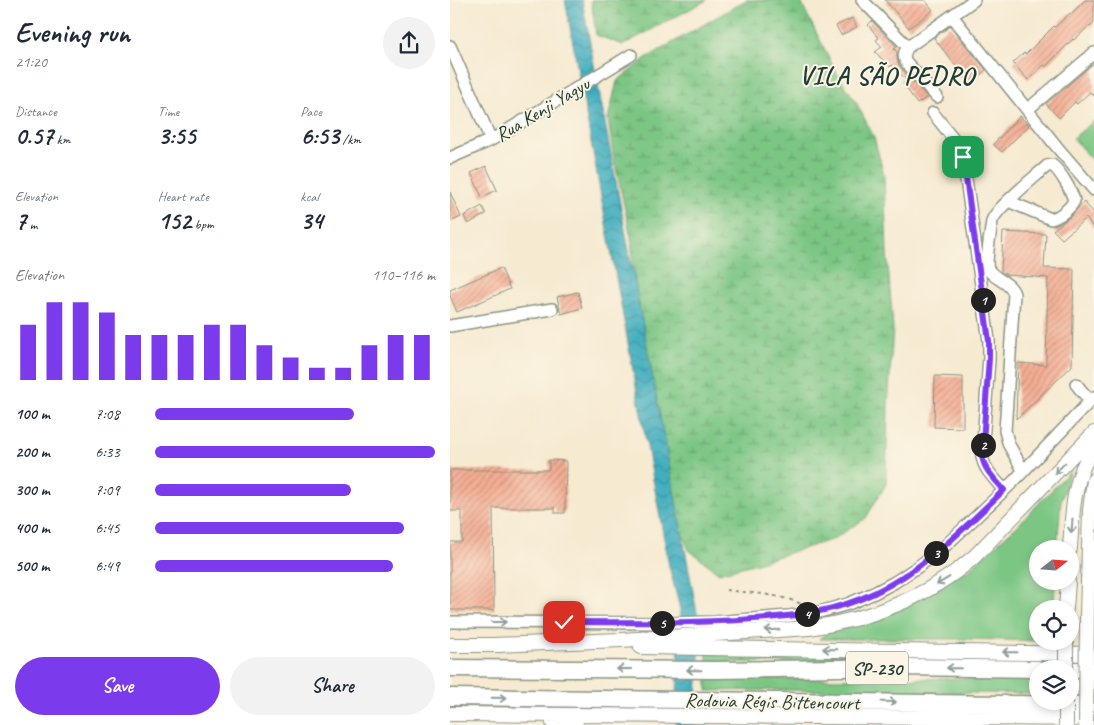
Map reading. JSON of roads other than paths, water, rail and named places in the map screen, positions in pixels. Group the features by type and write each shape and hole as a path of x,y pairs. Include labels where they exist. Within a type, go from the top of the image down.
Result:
{"highway":[{"name":"Rodovia Régis Bittencourt","path":"450,668 716,670 903,667 1029,669"},
{"path":"1079,670 1094,670"},
{"name":"Rodovia Régis Bittencourt","path":"450,697 674,708 1094,704"}],"main road":[{"path":"450,645 604,641 674,636 715,628 789,630 826,626 871,614 916,596 949,577 975,556 1094,433"},
{"path":"1071,540 1076,489 1084,465 1094,447"},
{"path":"1086,725 1090,510 1094,480"},
{"path":"674,636 718,648 1094,654"},
{"path":"450,714 674,708"},
{"path":"718,708 1094,719"},
{"path":"1066,710 1066,725"},
{"path":"450,714 576,725"}],"street":[{"path":"862,0 908,47"},
{"path":"937,97 906,62 904,54 908,47 974,0"},
{"path":"952,16 1094,190"},
{"path":"450,46 491,140"},
{"path":"1027,110 1094,53"},
{"name":"Rua Kenji Yagyu","path":"450,158 491,140 631,55"},
{"path":"933,112 957,143 961,150 964,165 989,341 982,456 987,470 1004,490"},
{"path":"1008,201 1051,219 1070,207 1074,201 1056,168 1052,165 1047,166 1008,201 993,217 987,262 990,271 1007,284 1013,291 1014,297 1005,431 1009,445 1023,470"},
{"path":"450,326 552,309"},
{"path":"715,628 816,613 874,594 902,578 944,547 1004,490 1092,399 1076,384"},
{"path":"450,622 674,636"}],"water":[{"path":"565,0 582,0 697,613 699,658 696,725 676,725 680,609 669,566"}],"district":[{"name":"VILA SÃO PEDRO","path":"887,75"}]}
